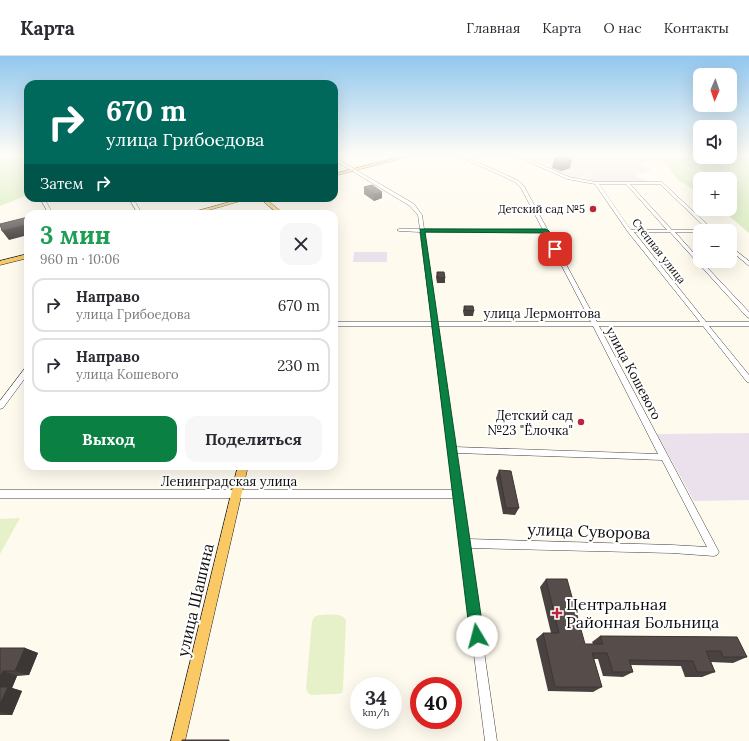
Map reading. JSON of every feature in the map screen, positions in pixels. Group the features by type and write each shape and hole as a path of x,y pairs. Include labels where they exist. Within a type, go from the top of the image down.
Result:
{"main road":[{"path":"204,210 234,202"},
{"path":"267,202 276,210"},
{"path":"0,263 24,257"},
{"name":"улица Шашина","path":"178,741 242,470"}],"street":[{"path":"379,186 416,209 420,215 491,741"},
{"name":"улица Кошевого","path":"521,186 714,552"},
{"name":"Степная улица","path":"598,186 630,231 749,380"},
{"path":"630,186 749,316"},
{"path":"663,186 705,224"},
{"path":"399,230 546,231"},
{"path":"630,231 693,231"},
{"path":"737,253 749,264"},
{"name":"улица Лермонтова","path":"338,324 749,324"},
{"path":"0,406 24,374"},
{"path":"452,450 665,457"},
{"name":"Ленинградская улица","path":"0,494 458,494"},
{"name":"улица Суворова","path":"464,543 714,552"}],"shaded area":[{"path":"354,252 387,252 387,262 353,262"},
{"path":"749,433 749,500 694,501 657,434"}],"green space":[{"path":"0,186 24,186 24,197 0,206"},
{"path":"737,186 749,186 749,233 729,216 737,216"},
{"path":"20,518 0,554 0,519"},
{"path":"319,615 337,615 344,617 346,620 342,693 311,695 308,693 306,688 312,622 314,617"}],"building":[{"path":"373,186 382,192 374,194 364,187"},
{"path":"24,218 24,225 2,231 0,224"},
{"path":"437,272 444,272 445,278 438,278"},
{"path":"464,306 473,306 474,311 465,310"},
{"path":"499,470 511,471 519,508 506,508"},
{"name":"Центральная Районная Больница","path":"546,579 567,579 585,644 603,644 600,636 737,637 747,657 723,657 721,651 706,651 715,672 697,672 693,661 629,660 633,672 613,672 607,653 592,653 602,687 555,687 543,633 559,633"},
{"path":"0,648 25,648 15,671 3,671 0,677"},
{"path":"0,687 8,687 0,704"},
{"path":"229,740 229,741 182,741"}],"place":[{"name":"Детский сад №5","path":"593,209"},
{"name":"Детский сад №23 \"Ёлочка\"","path":"581,422"},
{"name":"Центральная Районная Больница","path":"557,613"}],"route":[{"path":"477,636 422,230 546,231 555,249"}]}
